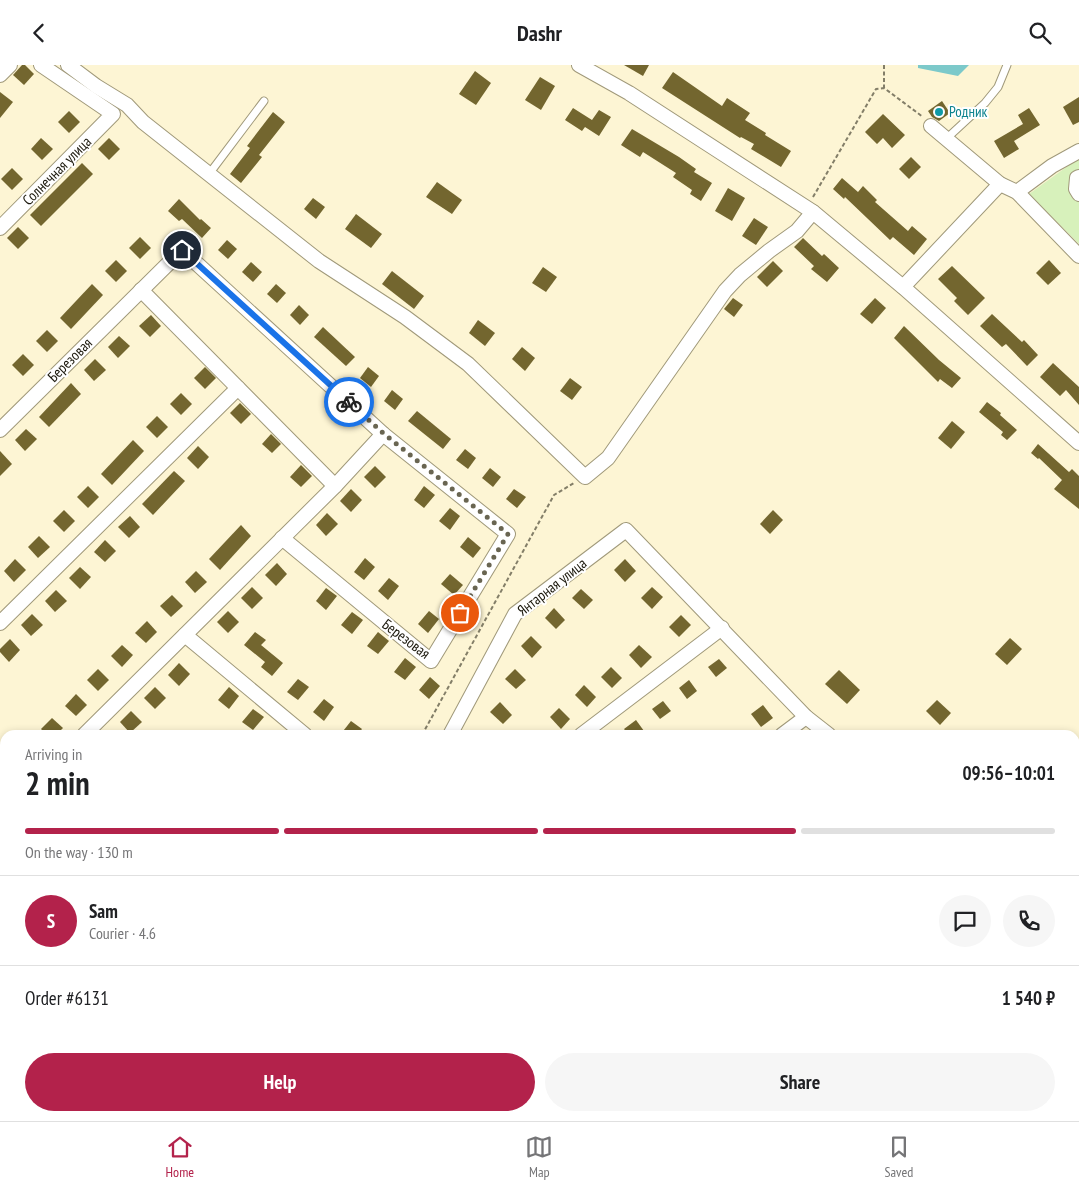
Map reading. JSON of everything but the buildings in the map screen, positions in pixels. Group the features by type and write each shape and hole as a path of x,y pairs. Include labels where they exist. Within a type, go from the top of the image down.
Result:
{"street":[{"path":"0,75 10,65"},
{"name":"Солнечная улица","path":"0,228 113,114 41,65"},
{"path":"68,65 96,86 127,105 143,122 318,261 405,317 468,364 585,477 608,458 725,291 748,269 797,231 810,210"},
{"path":"579,65 629,93 810,210 903,287 1079,443"},
{"path":"932,126 946,140 1000,184 1017,192 1079,255"},
{"path":"1017,192 1052,167 1079,151"},
{"path":"1079,177 1077,178 1076,189 1079,194"},
{"path":"903,287 1000,184"},
{"name":"Березовая","path":"0,430 182,250 383,433 508,534 431,661 282,539"},
{"path":"141,290 335,486"},
{"path":"0,623 238,388"},
{"path":"93,730 185,635 335,486 383,433"},
{"name":"Янтарная улица","path":"453,730 515,614 626,530 722,629"},
{"path":"588,730 722,629 806,717 823,730"},
{"path":"185,635 299,730"},
{"path":"789,730 806,717"}],"lane":[{"path":"946,140 985,103 998,87 1007,65"},
{"path":"209,174 264,101"}],"path":[{"path":"884,65 884,88"},
{"path":"810,210 876,89 884,88 922,115 932,126"},
{"path":"425,730 554,495 585,477"}],"green space":[{"path":"1079,158 1079,244 1029,194"}],"water":[{"path":"918,65 969,65 958,76 918,68"}],"way so far":[{"path":"349,402 383,433 508,534 460,613"}],"place":[{"name":"Родник","path":"939,112"}],"route":[{"path":"182,250 349,402"}]}
